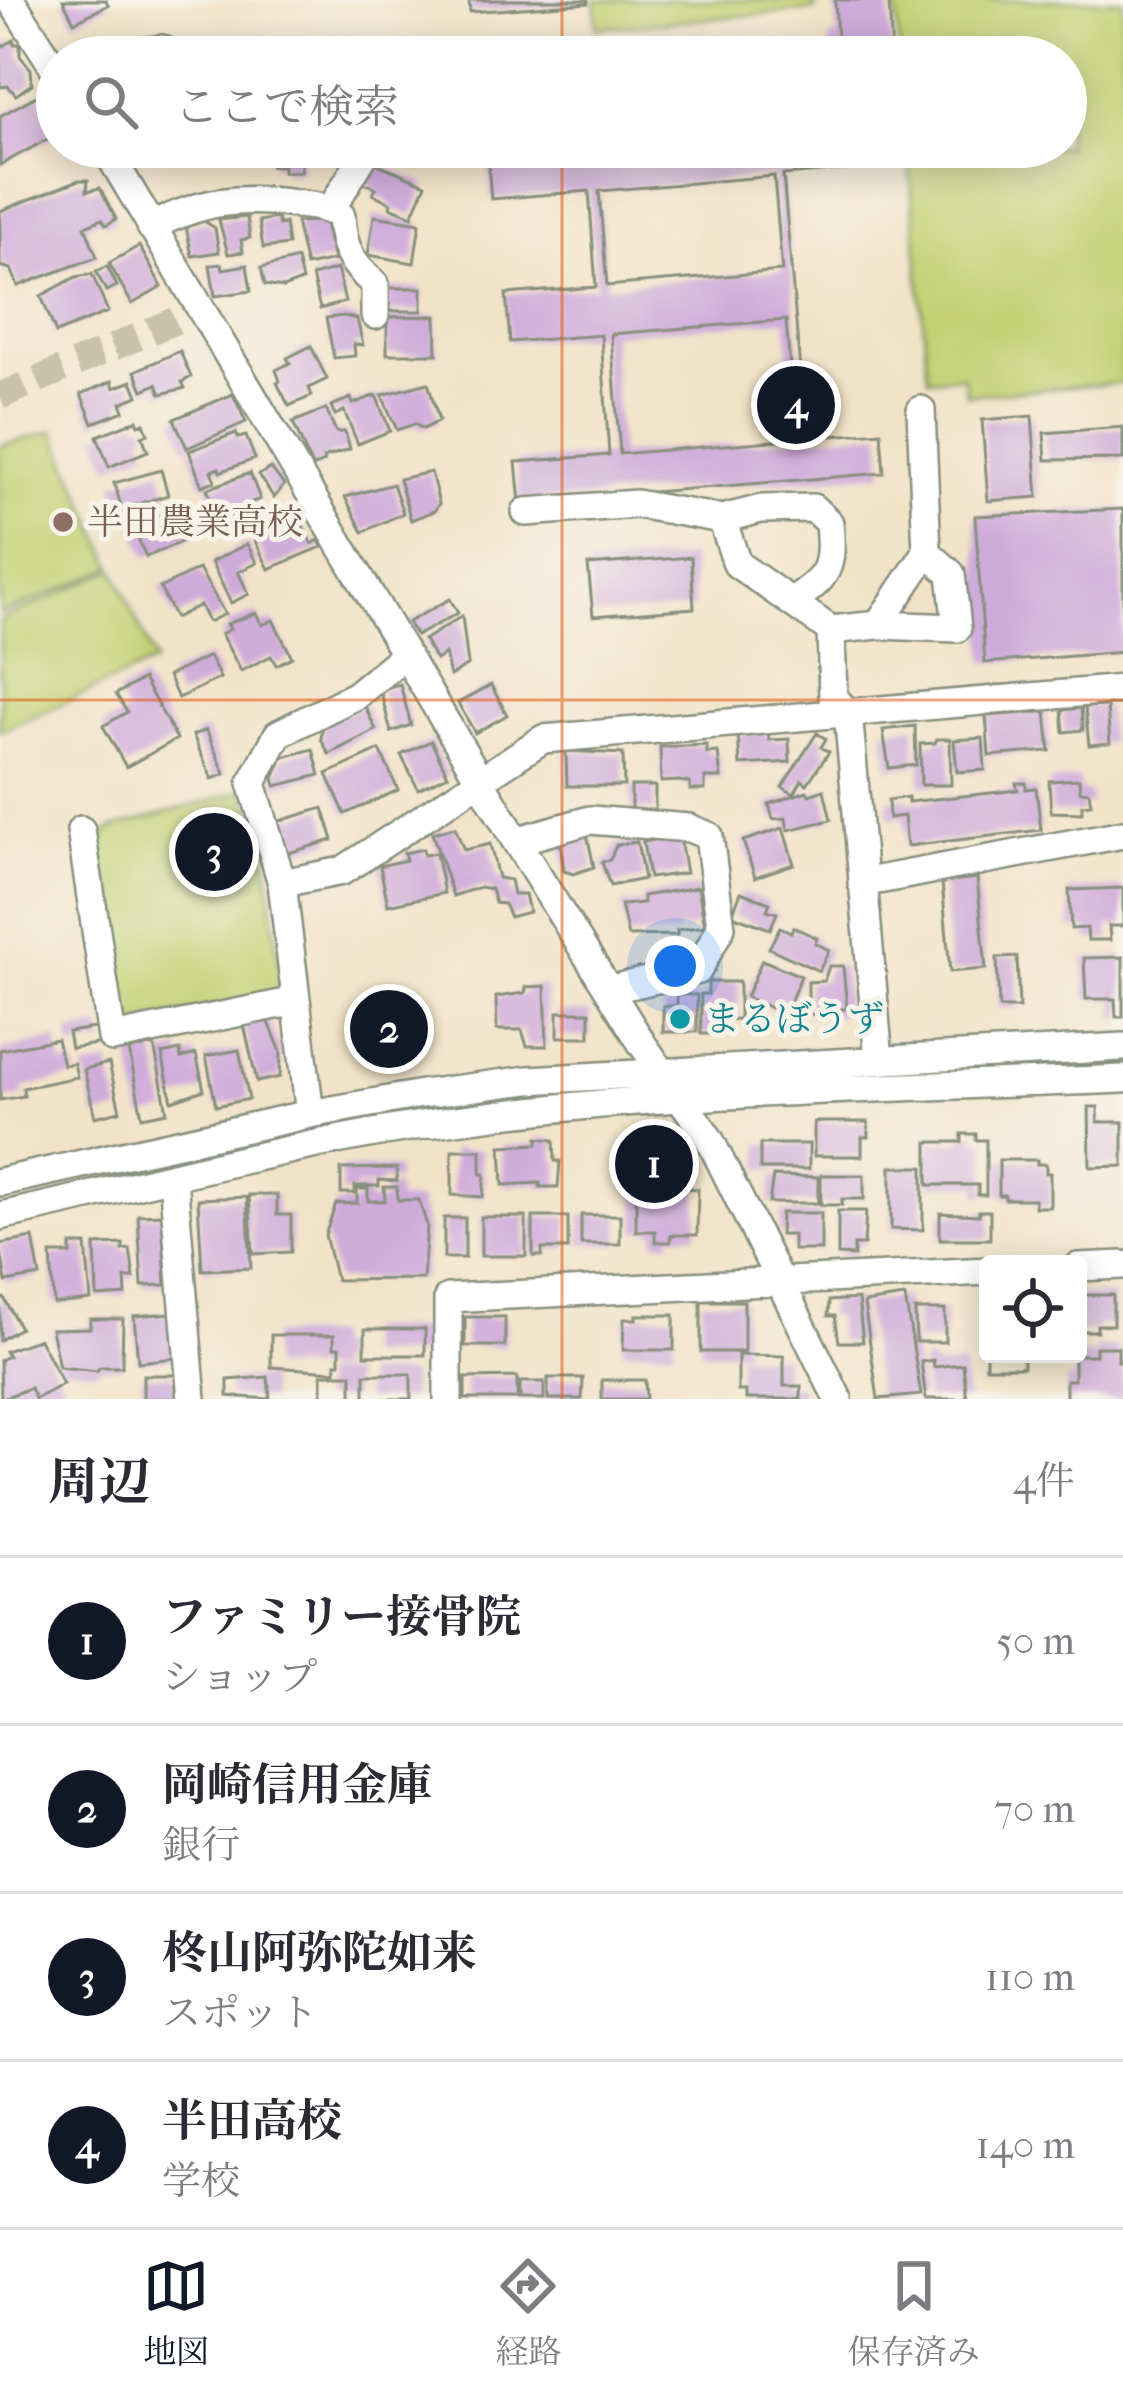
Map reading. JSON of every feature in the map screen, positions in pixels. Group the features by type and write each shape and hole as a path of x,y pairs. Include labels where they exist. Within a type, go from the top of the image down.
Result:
{"street":[{"path":"11,0 36,38"},
{"path":"117,168 478,779 661,1072 710,1140 838,1399"},
{"path":"331,209 356,168"},
{"path":"151,227 214,201 260,199 331,209 341,217 343,246 355,267 375,284 375,315"},
{"path":"878,625 928,552 921,410"},
{"path":"526,512 636,504 722,519 761,509 813,508 829,523 832,560 819,583 790,602"},
{"path":"722,519 737,564 831,630 878,625 957,628 951,574 928,552"},
{"path":"831,630 833,698 848,712 879,1060"},
{"path":"310,1114 282,883 252,783 278,734 356,695 405,655"},
{"path":"282,883 343,871 543,739 1123,689"},
{"path":"516,841 590,820 689,828 709,836 721,927 698,970 611,989"},
{"path":"81,830 112,1038 296,1001"},
{"path":"862,883 1123,833"},
{"path":"0,1182 310,1114 528,1080 1123,1046"},
{"path":"0,1216 470,1118 683,1100 1123,1079"},
{"path":"173,1178 192,1399"},
{"path":"1087,1266 1123,1264"},
{"path":"448,1399 448,1298 979,1271"}],"green space":[{"path":"595,0 814,0 815,10 597,28"},
{"path":"895,0 1123,0 1123,383 966,395 964,376 928,379 910,168 1087,168 1087,36 898,36"},
{"path":"54,431 113,567 0,615 0,446"},
{"path":"114,569 155,662 0,731 0,621"},
{"path":"244,790 267,862 281,981 274,995 135,1023 120,1012 93,847 110,829"}],"building":[{"path":"63,0 106,0 108,5 74,22"},
{"path":"469,0 588,0 588,3 470,12"},
{"path":"835,0 889,0 891,36 837,36"},
{"path":"14,40 31,69 32,84 16,95 8,86 0,87 0,48"},
{"path":"36,96 36,145 0,165 0,116"},
{"path":"370,168 387,168 426,184 412,216 390,207 391,203 373,194 376,188 364,183"},
{"path":"488,168 856,168 783,175 806,438 881,432 884,473 520,503 516,462 609,455 601,335 510,342 506,294 596,287 589,191 491,199","holes":["774,176 782,271 607,286 599,191","786,320 796,439 620,454 611,334"]},
{"path":"88,180 87,191 100,188 116,219 106,225 102,219 85,226 97,257 18,286 11,269 0,266 0,211"},
{"path":"374,216 420,223 414,263 368,255"},
{"path":"247,217 250,238 241,240 243,252 228,254 219,220"},
{"path":"277,218 279,225 285,223 288,245 263,248 259,221"},
{"path":"204,221 215,228 219,252 192,256 186,227"},
{"path":"324,221 334,260 306,266 296,222"},
{"path":"139,246 162,287 132,304 109,263"},
{"path":"297,259 302,281 283,288 265,285 261,268"},
{"path":"222,264 223,269 247,265 251,291 215,296 210,265"},
{"path":"107,266 117,286 106,291 96,272"},
{"path":"337,269 345,302 320,309 312,276"},
{"path":"92,274 108,312 56,333 41,296"},
{"path":"387,288 422,288 422,311 387,311"},
{"path":"436,316 437,354 387,354 387,317"},
{"path":"326,318 357,319 363,345 354,344 355,356 334,358"},
{"path":"311,346 327,379 309,388 312,396 289,406 276,370 290,363 287,358"},
{"path":"180,351 191,377 182,382 185,388 161,394 157,384 143,390 135,371"},
{"path":"112,381 114,388 132,381 138,396 121,403 124,411 93,423 81,394"},
{"path":"428,383 439,421 423,429 415,424 397,430 382,395"},
{"path":"233,394 246,422 187,448 174,419"},
{"path":"376,395 390,431 358,444 344,411 335,415 331,406"},
{"path":"326,409 336,432 345,432 350,449 312,467 293,422"},
{"path":"1032,416 1038,497 988,501 982,420"},
{"path":"137,420 139,425 144,423 148,434 142,436 148,451 109,467 97,436"},
{"path":"1123,427 1123,459 1046,460 1044,433"},
{"path":"236,433 238,438 246,436 255,459 211,471 215,481 202,486 189,451"},
{"path":"271,468 284,485 274,498 259,475"},
{"path":"161,470 168,495 122,509 114,483"},
{"path":"431,472 439,504 411,520 399,479"},
{"path":"250,473 260,499 250,503 253,510 218,518 207,489"},
{"path":"393,484 403,513 363,532 345,497"},
{"path":"177,508 190,538 146,557 133,526"},
{"path":"1123,509 1123,652 985,663 975,516"},
{"path":"298,517 312,544 319,540 322,547 269,569 254,539"},
{"path":"247,544 257,563 238,572 249,594 231,603 211,562"},
{"path":"691,557 694,608 593,616 588,565"},
{"path":"199,569 225,614 208,622 200,605 175,618 160,588"},
{"path":"450,599 458,613 416,636 408,622"},
{"path":"256,613 262,625 273,620 292,657 276,665 271,656 241,671 221,634 230,629 227,624"},
{"path":"462,616 468,665 450,676 445,654 436,660 424,640"},
{"path":"209,656 220,678 178,698 168,676"},
{"path":"143,679 177,739 126,767 103,726 127,712 116,694"},
{"path":"400,684 411,725 391,732 380,689"},
{"path":"491,685 507,715 475,733 458,703"},
{"path":"364,704 376,730 329,754 321,739 323,724"},
{"path":"1107,706 1110,743 1089,745 1085,707"},
{"path":"1081,708 1083,730 1064,732 1062,710"},
{"path":"1046,712 1050,751 989,756 986,716"},
{"path":"915,726 916,765 889,768 883,730"},
{"path":"206,730 225,774 212,779 193,735"},
{"path":"768,732 769,740 789,739 790,762 740,765 738,734"},
{"path":"817,733 826,739 821,747 829,752 794,794 782,787"},
{"path":"983,738 985,770 957,772 954,740"},
{"path":"950,739 951,785 921,785 920,744"},
{"path":"431,741 448,775 418,789 401,755"},
{"path":"707,745 707,753 718,752 721,778 705,778 705,790 690,790 690,783 679,781 661,782 660,747"},
{"path":"313,749 320,775 276,786 274,778 283,757"},
{"path":"380,750 398,790 345,814 327,774"},
{"path":"566,751 623,754 624,786 567,786"},
{"path":"1079,779 1080,791 1089,792 1091,804 1082,805 1082,813 1051,812 1049,781"},
{"path":"1016,783 1036,788 1041,830 907,846 904,816 889,818 888,800 1018,790"},
{"path":"631,786 655,786 655,810 631,810"},
{"path":"824,790 831,820 788,830 786,818 773,819 769,804"},
{"path":"323,808 333,840 285,854 276,822"},
{"path":"455,827 464,850 490,844 498,878 510,880 513,894 525,894 529,912 510,917 504,904 495,903 491,889 480,887 453,896 432,833"},
{"path":"783,828 794,864 755,877 743,841"},
{"path":"587,834 594,867 573,874 564,871 560,841"},
{"path":"680,840 686,873 649,878 643,842"},
{"path":"637,842 644,879 610,886 602,862 610,860 616,845"},
{"path":"423,849 424,855 436,853 444,893 388,905 380,866 406,860 404,853"},
{"path":"977,878 986,969 950,972 942,882"},
{"path":"698,887 705,926 677,930 677,935 628,936 621,905 643,903 643,896"},
{"path":"1123,888 1123,926 1109,926 1110,940 1088,940 1087,928 1071,929 1069,890"},
{"path":"741,892 770,903 767,910 777,913 770,929 732,915"},
{"path":"780,927 791,932 793,927 817,938 815,943 829,950 819,971 769,948"},
{"path":"1017,957 1019,1008 999,1008 997,958"},
{"path":"1123,957 1123,1017 1116,1017 1115,999 1086,999 1084,958"},
{"path":"762,960 801,976 785,1014 746,997"},
{"path":"829,966 843,966 847,1009 841,1009 841,1017 808,1014 808,982 824,981"},
{"path":"708,982 739,982 739,1019 719,1020 719,1034 701,1034 701,994 708,994"},
{"path":"545,986 547,1046 527,1046 522,1030 497,1030 496,997"},
{"name":"まるぼうず","path":"677,995 697,995 697,1032 663,1032 663,1006 677,1006"},
{"path":"558,1012 590,1012 590,1037 558,1037"},
{"path":"268,1020 281,1052 280,1077 257,1082 244,1025"},
{"path":"101,1027 103,1043 71,1048 68,1032"},
{"path":"57,1039 63,1065 74,1063 77,1077 23,1088 24,1096 0,1100 0,1050"},
{"path":"154,1045 167,1112 142,1117 129,1050"},
{"path":"180,1050 181,1058 196,1054 204,1090 172,1101 162,1054"},
{"path":"239,1050 249,1099 216,1106 206,1056"},
{"path":"109,1063 120,1111 95,1117 84,1069"},
{"path":"1089,1107 1098,1107 1098,1122 1123,1122 1123,1166 1090,1167"},
{"path":"814,1122 868,1122 862,1156 814,1156"},
{"path":"962,1134 986,1140 986,1195 978,1195 978,1185 928,1185 928,1142 962,1142"},
{"path":"538,1138 554,1140 555,1161 560,1161 558,1187 503,1185 501,1146 538,1144"},
{"path":"760,1144 809,1144 809,1169 760,1169"},
{"path":"637,1145 684,1146 684,1172 624,1174 625,1156 637,1157"},
{"path":"452,1150 481,1150 483,1197 452,1195"},
{"path":"999,1160 1046,1164 1050,1207 1035,1207 1035,1199 999,1195"},
{"path":"891,1167 923,1167 923,1230 891,1229"},
{"path":"397,1168 397,1181 379,1180 379,1186 355,1186 355,1193 341,1193 341,1169"},
{"path":"821,1175 864,1175 864,1199 821,1205"},
{"path":"773,1176 818,1177 818,1203 769,1203"},
{"path":"642,1185 698,1189 697,1235 671,1235 670,1242 655,1242 655,1231 636,1231 636,1191 642,1191"},
{"path":"384,1187 397,1187 398,1200 419,1200 427,1226 423,1279 336,1280 325,1235 336,1204 357,1203 357,1189 368,1189 368,1201 385,1201"},
{"path":"249,1195 277,1195 277,1215 291,1215 291,1252 253,1254"},
{"path":"247,1197 251,1268 202,1270 198,1199"},
{"path":"838,1211 866,1211 864,1245 854,1245 854,1256 838,1255"},
{"path":"979,1211 990,1211 990,1239 940,1239 940,1213 979,1215"},
{"path":"781,1213 821,1213 821,1250 793,1250 793,1235 780,1235"},
{"path":"162,1214 166,1285 142,1286 138,1215"},
{"path":"581,1215 620,1215 620,1244 581,1244"},
{"path":"481,1217 526,1217 526,1256 481,1256"},
{"path":"533,1217 568,1217 568,1249 542,1249 542,1256 533,1256"},
{"path":"444,1218 465,1218 465,1258 444,1258"},
{"path":"33,1238 40,1276 6,1282 0,1244"},
{"path":"123,1244 123,1250 130,1249 134,1278 125,1278 126,1295 97,1297 95,1245"},
{"path":"71,1245 86,1245 91,1300 54,1304 51,1254 71,1254"},
{"path":"1087,1295 1113,1295 1113,1325 1097,1325 1097,1331 1087,1331"},
{"path":"905,1297 921,1395 878,1399 864,1303"},
{"path":"4,1298 20,1328 0,1340 0,1300"},
{"path":"858,1299 863,1342 839,1342 835,1316 828,1316 829,1301"},
{"path":"701,1301 744,1301 744,1352 701,1352"},
{"path":"915,1310 945,1310 945,1342 916,1342"},
{"path":"172,1313 176,1358 138,1362 134,1316"},
{"path":"636,1315 674,1315 674,1350 623,1350 624,1319 636,1319"},
{"path":"465,1317 505,1317 505,1346 465,1346"},
{"path":"90,1319 123,1319 122,1367 97,1371 59,1367 51,1329 90,1328"},
{"path":"365,1329 425,1329 425,1355 365,1355"},
{"path":"271,1335 334,1335 340,1363 336,1371 271,1367"},
{"path":"39,1339 63,1384 35,1399 30,1388 1,1399 0,1360 8,1356 5,1351"},
{"path":"1096,1347 1118,1347 1118,1361 1123,1361 1123,1399 1066,1399 1066,1380 1074,1380 1074,1363 1087,1363 1087,1355 1096,1355"},
{"path":"738,1355 784,1356 784,1386 801,1386 801,1399 746,1399 746,1391 738,1391"},
{"path":"933,1360 934,1367 963,1364 967,1399 926,1399 921,1362"},
{"path":"986,1363 1023,1363 1023,1367 986,1367"},
{"path":"322,1374 352,1374 352,1399 322,1398"},
{"path":"365,1374 411,1374 411,1399 365,1399"},
{"path":"143,1375 176,1375 176,1399 143,1399"},
{"path":"268,1377 270,1399 228,1396 228,1380"},
{"path":"517,1377 517,1399 465,1399 465,1378"},
{"path":"548,1378 583,1378 582,1399 548,1399"},
{"path":"602,1380 645,1380 646,1399 602,1399"},
{"path":"520,1382 544,1382 544,1399 520,1399"}],"tunnel":[{"path":"0,396 200,310"}],"place":[{"name":"半田高校","path":"796,405"},
{"name":"半田農業高校","path":"63,522"},
{"name":"柊山阿弥陀如来","path":"214,852"},
{"name":"まるぼうず","path":"680,1019"},
{"name":"岡崎信用金庫","path":"389,1029"},
{"name":"ファミリー接骨院","path":"654,1164"}]}
